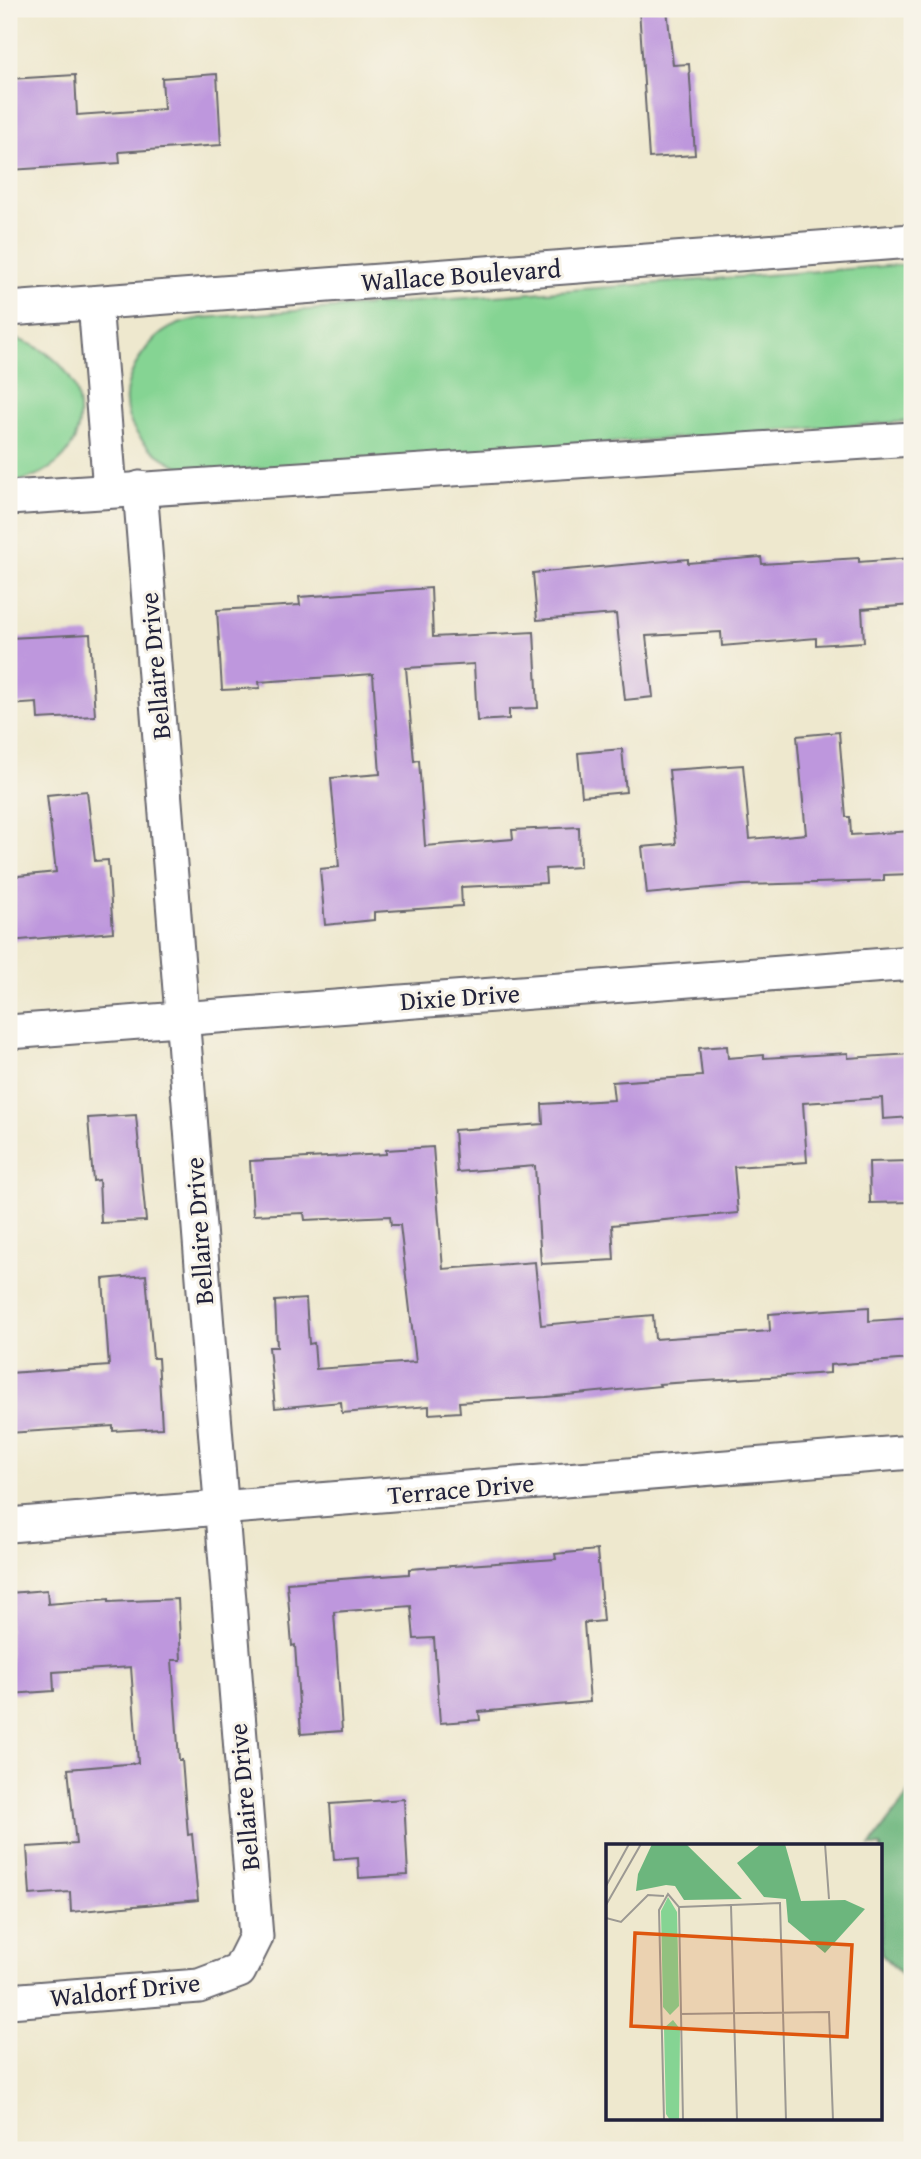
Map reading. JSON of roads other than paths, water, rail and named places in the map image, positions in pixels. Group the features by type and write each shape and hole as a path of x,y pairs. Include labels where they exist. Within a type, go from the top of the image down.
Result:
{"street":[{"name":"Wallace Boulevard","path":"9,309 912,241"},
{"name":"Bellaire Drive","path":"95,303 125,489 184,1018 219,1508 256,1937 239,1971"},
{"path":"9,498 912,439"},
{"name":"Dixie Drive","path":"9,1032 912,964"},
{"name":"Terrace Drive","path":"9,1524 912,1452"},
{"name":"Waldorf Drive","path":"9,2001 199,1986 239,1971"}]}
